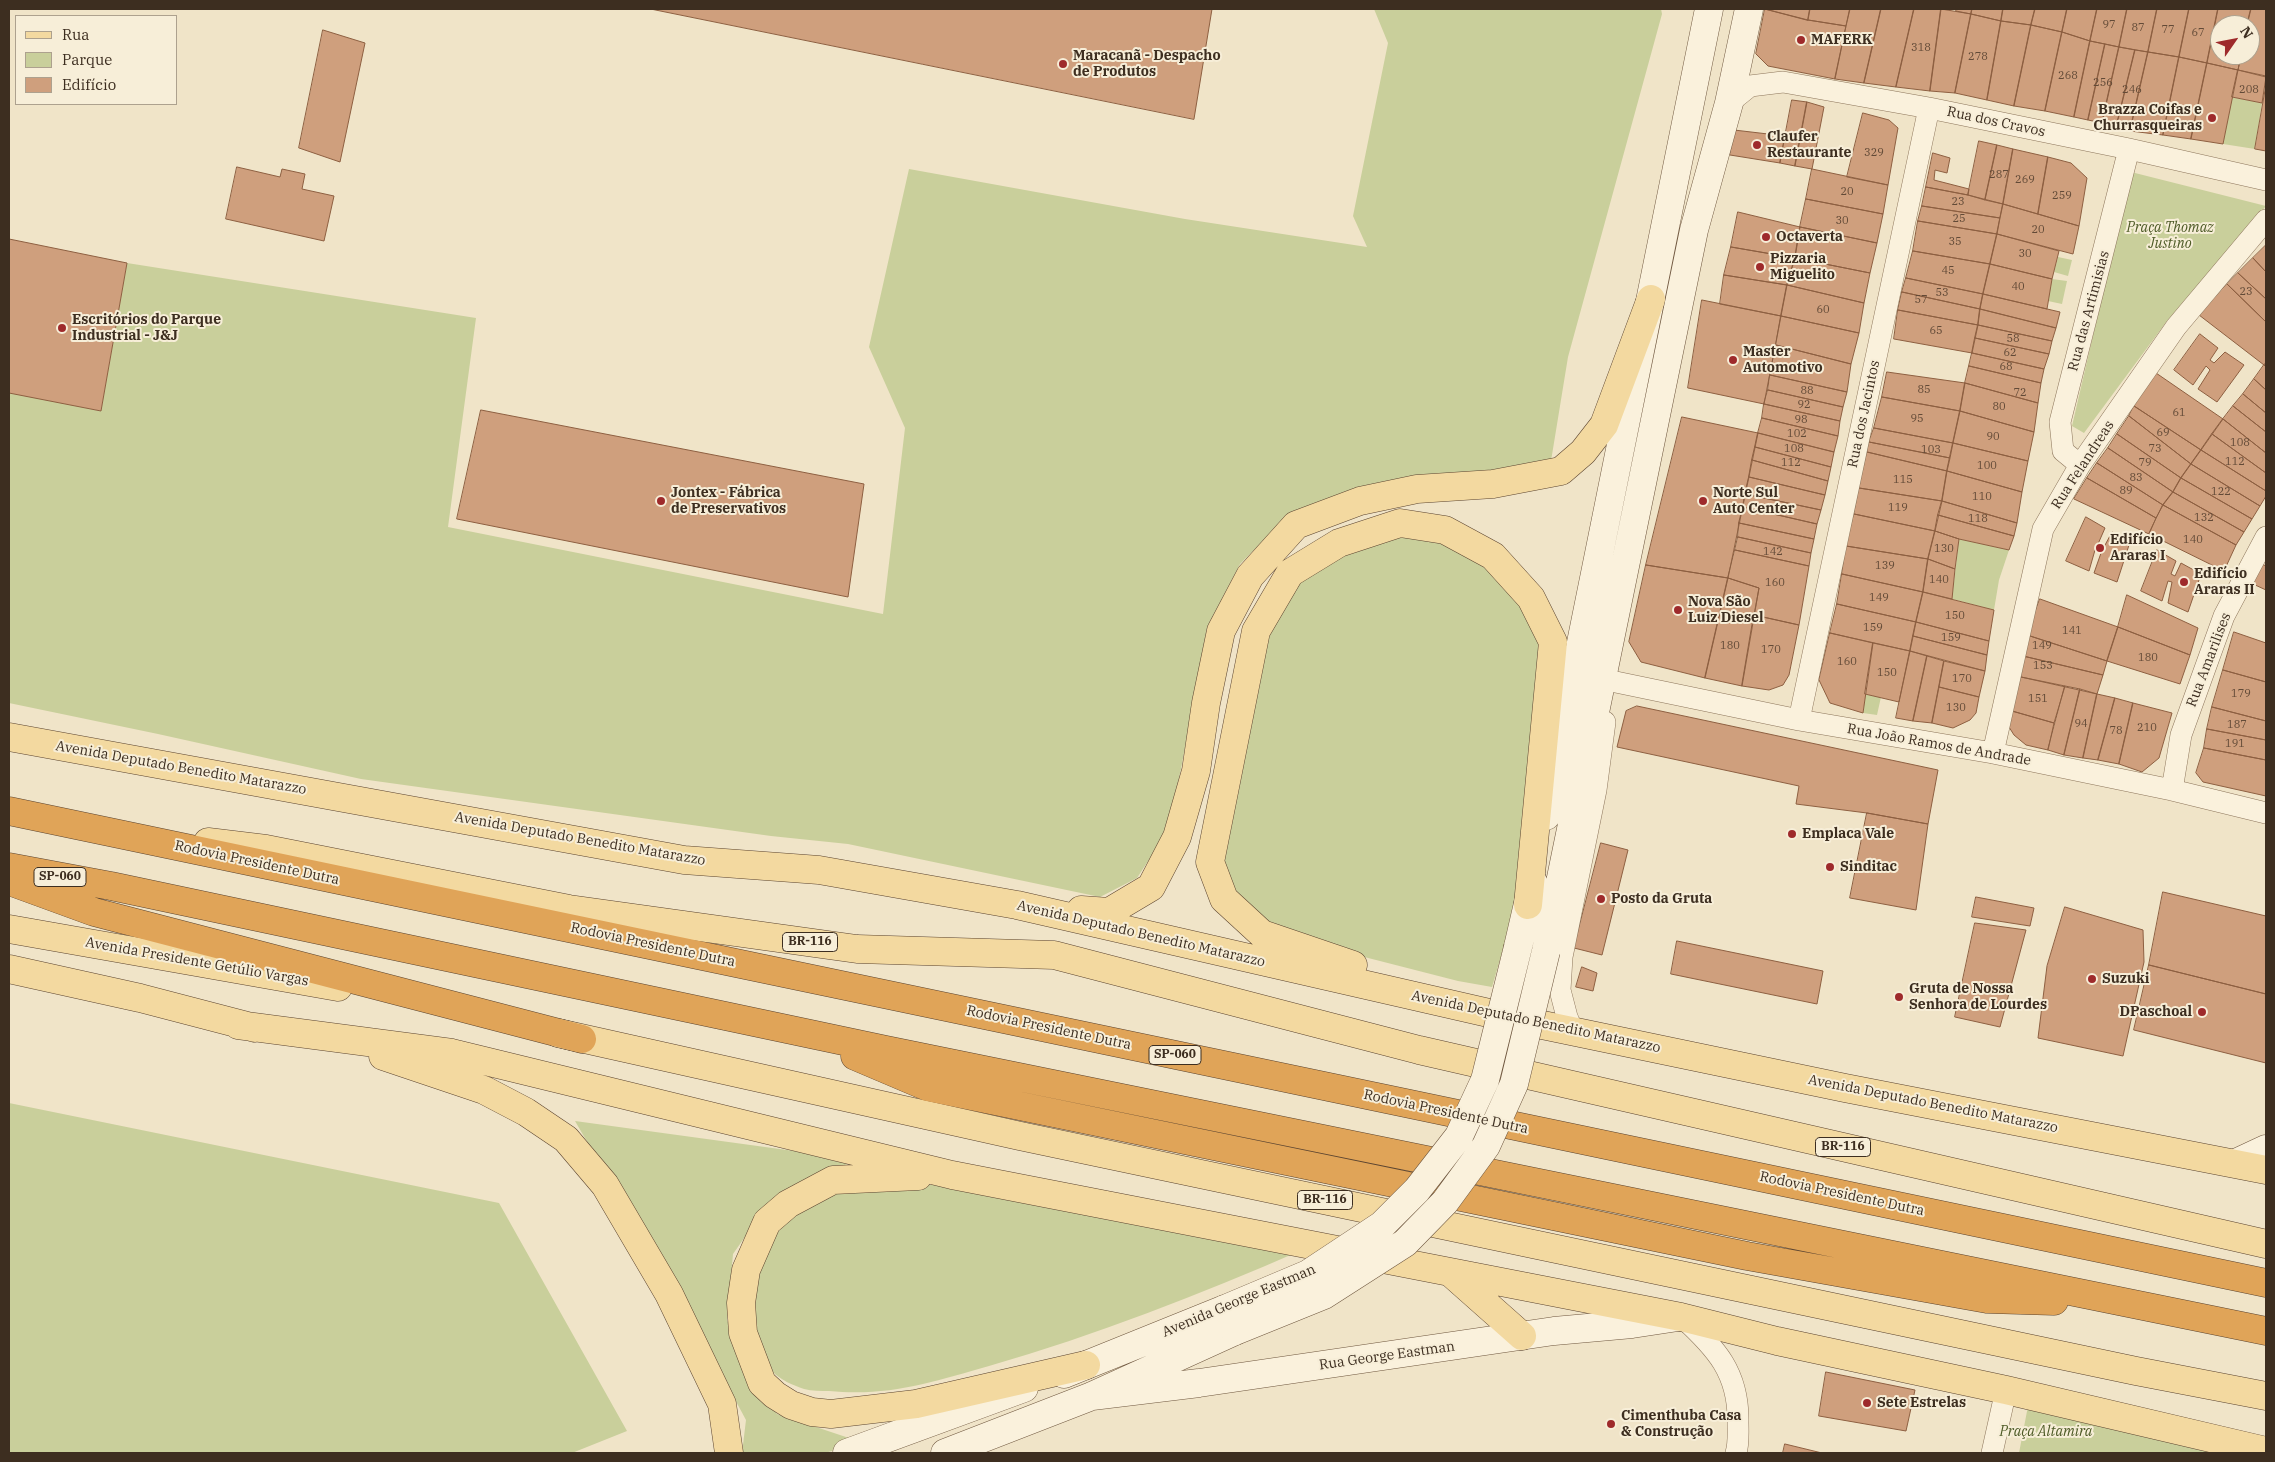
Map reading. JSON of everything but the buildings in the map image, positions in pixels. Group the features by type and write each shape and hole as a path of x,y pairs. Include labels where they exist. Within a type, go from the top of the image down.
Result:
{"highway":[{"name":"Rodovia Presidente Dutra","path":"9,811 2266,1283"},
{"name":"SP-060","path":"9,867 111,886 798,1032 2266,1331"},
{"path":"9,881 94,912 582,1039"}],"main road":[{"name":"Avenida George Eastman","path":"944,1453 1092,1396 1230,1320 1308,1274 1382,1225 1417,1190 1459,1136 1485,1080 1528,905 1709,9"},
{"name":"Avenida George Eastman","path":"847,1453 1086,1366 1230,1320 1324,1295 1405,1243 1445,1202 1486,1146 1514,1084 1546,951 1694,230 1729,103 1749,9"},
{"path":"1017,905 1109,912 1151,887 1177,837 1196,771 1206,703 1221,631 1250,576 1296,525 1360,501 1417,489 1493,484 1561,471 1583,452 1604,425 1651,299"},
{"path":"1528,905 1553,642 1530,598 1493,556 1445,530 1400,524 1339,543 1290,574 1256,631 1210,862 1224,899 1262,934 1334,960 1455,991 1528,1022"},
{"name":"Avenida Deputado Benedito Matarazzo","path":"9,737 684,860 819,870 1017,905 1528,1022 1845,1088 2266,1170"},
{"name":"Rodovia Presidente Dutra","path":"83,826 266,849 569,909 857,949 1054,956 1420,1050 2266,1244"},
{"name":"Avenida Presidente Getúlio Vargas","path":"9,928 385,995 582,1039"},
{"path":"9,969 140,998 238,1025 374,1054 484,1090 526,1112 566,1139 605,1185 669,1294 722,1404 729,1453"},
{"path":"238,1025 452,1053 952,1175 1681,1317 1777,1341 2006,1390 2266,1451"},
{"name":"BR-116","path":"582,1039 1030,1138 2136,1371 2266,1396"},
{"path":"2236,1163 2266,1149"},
{"path":"952,1175 833,1180 788,1204 767,1222 746,1270 741,1303 743,1333 762,1383 775,1396 791,1404 812,1412 831,1414 916,1404 1086,1366"},
{"path":"1450,1272 1522,1336"},
{"name":"Rua George Eastman","path":"1092,1396 1199,1383 1522,1336 1681,1317"}],"street":[{"name":"Rua dos Cravos","path":"1729,103 1750,86 1783,82 1930,108 2129,149 2266,180"},
{"name":"Rua dos Jacintos","path":"1798,720 1930,108"},
{"name":"Rua das Artimisias","path":"2080,466 2063,451 2060,422 2129,149"},
{"name":"Rua Felandreas","path":"1993,753 2043,529 2080,466 2176,327 2266,220"},
{"path":"1572,1031 1560,990 1562,956 1596,790 1611,681 1663,420 1694,230"},
{"name":"Rua Amarilises","path":"2172,790 2181,735 2224,616 2266,537"},
{"name":"Rua João Ramos de Andrade","path":"1611,681 1798,720 1993,753 2172,790 2266,813"},
{"path":"1681,1317 1706,1340 1724,1364 1734,1382 1738,1406 1736,1453"},
{"path":"1992,1453 2006,1390"}],"green space":[{"path":"1374,9 1661,9 1662,14 1568,357 1551,461 1289,515 1240,564 1207,628 1181,769 1167,832 1137,878 1100,897 848,844 771,836 361,779 9,703 9,392 101,411 127,263 476,318 448,527 883,614 905,428 869,347 909,169 1185,219 1367,247 1353,216 1388,43"},
{"path":"2232,97 2262,103 2255,149 2223,144"},
{"name":"Praça Thomaz Justino","path":"2131,172 2266,206 2167,321 2084,433 2072,426"},
{"path":"2058,257 2072,260 2068,276 2054,272"},
{"path":"2052,279 2067,281 2062,304 2048,301"},
{"path":"1401,534 1442,540 1486,564 1522,603 1542,645 1515,908 1492,987 1458,981 1337,950 1268,925 1233,893 1221,862 1266,634 1297,581 1343,553"},
{"path":"1959,539 2009,550 1999,580 1994,610 1952,599"},
{"path":"1865,694 1881,697 1877,715 1863,713"},
{"path":"9,1103 499,1203 627,1431 572,1453 9,1453"},
{"path":"575,1121 860,1160 811,1176 768,1204 733,1254 727,1320 747,1367 777,1414 861,1442 825,1453 742,1453 746,1420 711,1355"},
{"path":"888,1185 937,1185 1302,1250 1225,1283 1108,1328 1029,1354 929,1383 891,1390 851,1392 807,1390 787,1382 775,1374 767,1364 755,1322 756,1285 768,1249 777,1233 805,1207 835,1194"},
{"name":"Praça Altamira","path":"2028,1406 2229,1453 2019,1453"}],"place":[{"name":"MAFERK","path":"1801,40"},
{"name":"Maracanã - Despacho de Produtos","path":"1063,64"},
{"name":"Brazza Coifas e Churrasqueiras","path":"2212,118"},
{"name":"Claufer Restaurante","path":"1757,145"},
{"name":"Octaverta","path":"1766,237"},
{"name":"Pizzaria Miguelito","path":"1760,267"},
{"name":"Escritórios do Parque Industrial - J&J","path":"62,328"},
{"name":"Master Automotivo","path":"1733,360"},
{"name":"Jontex - Fábrica de Preservativos","path":"661,501"},
{"name":"Norte Sul Auto Center","path":"1703,501"},
{"name":"Edifício Araras I","path":"2100,548"},
{"name":"Edifício Araras II","path":"2184,582"},
{"name":"Nova São Luiz Diesel","path":"1678,610"},
{"name":"Emplaca Vale","path":"1792,834"},
{"name":"Sinditac","path":"1830,867"},
{"name":"Posto da Gruta","path":"1601,899"},
{"name":"Suzuki","path":"2092,979"},
{"name":"Gruta de Nossa Senhora de Lourdes","path":"1899,997"},
{"name":"DPaschoal","path":"2202,1012"},
{"name":"Sete Estrelas","path":"1867,1403"},
{"name":"Cimenthuba Casa & Construção","path":"1611,1424"}]}
